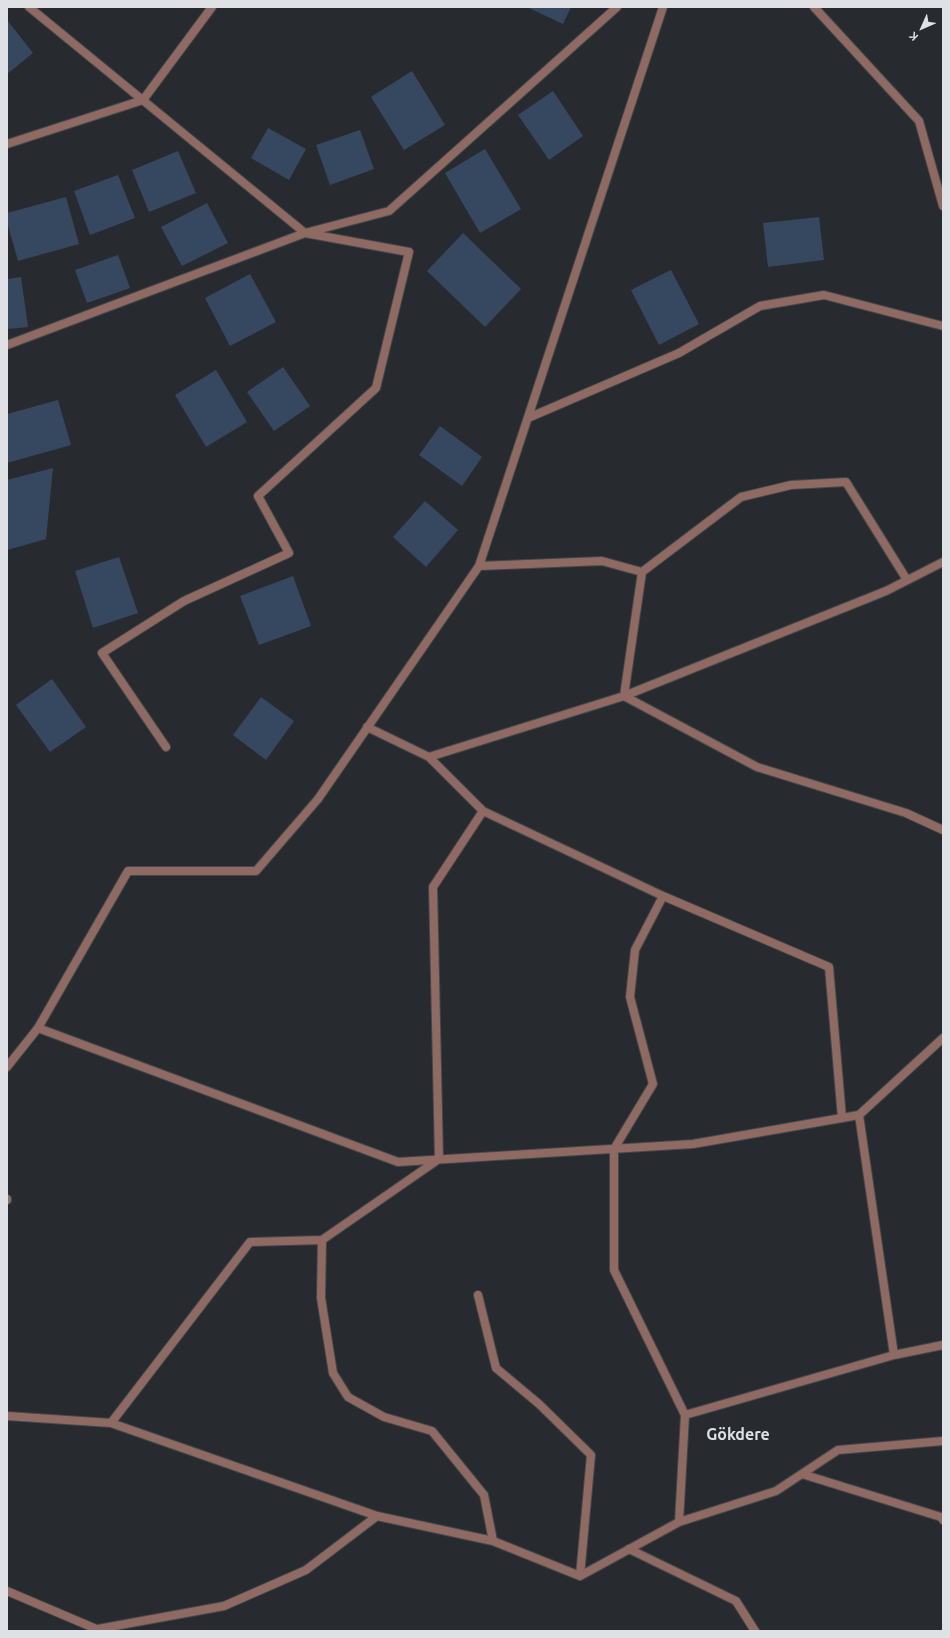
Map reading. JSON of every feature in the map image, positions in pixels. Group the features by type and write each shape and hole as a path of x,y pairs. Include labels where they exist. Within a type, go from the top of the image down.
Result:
{"street":[{"path":"29,7 306,233 409,252 376,388 258,496 289,553 184,601 102,652 166,748"},
{"path":"7,144 143,100 212,7"},
{"path":"7,345 306,233 388,211 617,7"},
{"path":"7,1067 38,1028 128,871 256,871 318,799 479,566 663,7"},
{"path":"814,7 919,121 943,206"},
{"path":"528,418 679,353 760,306 824,295 943,326"},
{"path":"624,696 642,572 741,497 791,485 846,482 907,580"},
{"path":"479,566 602,561 642,572"},
{"path":"429,757 624,696 886,591 943,562"},
{"path":"624,696 757,767 906,813 943,830"},
{"path":"367,728 429,757 483,811 663,896 829,967 842,1118"},
{"path":"439,1159 433,887 483,811"},
{"path":"663,896 635,950 630,996 653,1084 614,1149 614,1270 685,1415 679,1522"},
{"path":"38,1028 398,1162 693,1144 859,1115 943,1038"},
{"path":"859,1115 894,1355"},
{"path":"111,1423 250,1242 322,1240 439,1159"},
{"path":"322,1240 321,1298 333,1374 348,1397 384,1417 432,1431 484,1495 493,1541"},
{"path":"478,1295 496,1368 539,1404 591,1455 580,1576"},
{"path":"685,1415 894,1355 943,1345"},
{"path":"7,1416 111,1423 377,1516 493,1541 580,1576"},
{"path":"580,1576 679,1522 776,1491 838,1450 943,1441"},
{"path":"802,1474 941,1517 943,1520"},
{"path":"7,1591 100,1630 224,1606 306,1570 377,1516"},
{"path":"629,1549 736,1601 755,1631"}],"building":[{"path":"527,7 571,7 563,24"},
{"path":"7,20 33,53 7,74"},
{"path":"412,71 445,125 404,150 371,97"},
{"path":"553,91 583,136 549,160 518,115"},
{"path":"268,128 306,149 289,180 251,158"},
{"path":"360,130 374,169 330,185 316,145"},
{"path":"485,149 521,209 480,233 445,173"},
{"path":"178,151 196,193 149,212 132,170"},
{"path":"118,175 135,218 90,235 74,191"},
{"path":"66,197 79,244 18,261 7,222 7,213"},
{"path":"207,203 228,243 182,266 161,227"},
{"path":"819,217 824,260 768,267 763,223"},
{"path":"463,233 521,289 485,327 427,271"},
{"path":"118,255 130,288 87,303 75,270"},
{"path":"671,270 699,324 659,345 631,290"},
{"path":"250,274 276,322 230,346 205,298"},
{"path":"21,277 28,327 7,329 7,279"},
{"path":"283,367 310,406 274,431 247,392"},
{"path":"216,370 247,422 206,447 175,395"},
{"path":"58,400 71,445 7,463 7,414"},
{"path":"440,426 482,457 462,486 419,455"},
{"path":"53,468 46,539 7,550 7,480"},
{"path":"425,501 458,530 426,567 393,537"},
{"path":"119,557 138,613 93,628 75,571"},
{"path":"293,576 311,626 259,645 240,596"},
{"path":"52,679 86,727 50,752 16,705"},
{"path":"261,697 294,721 266,760 233,735"}],"district":[{"name":"Gökdere","path":"738,1435"}]}
